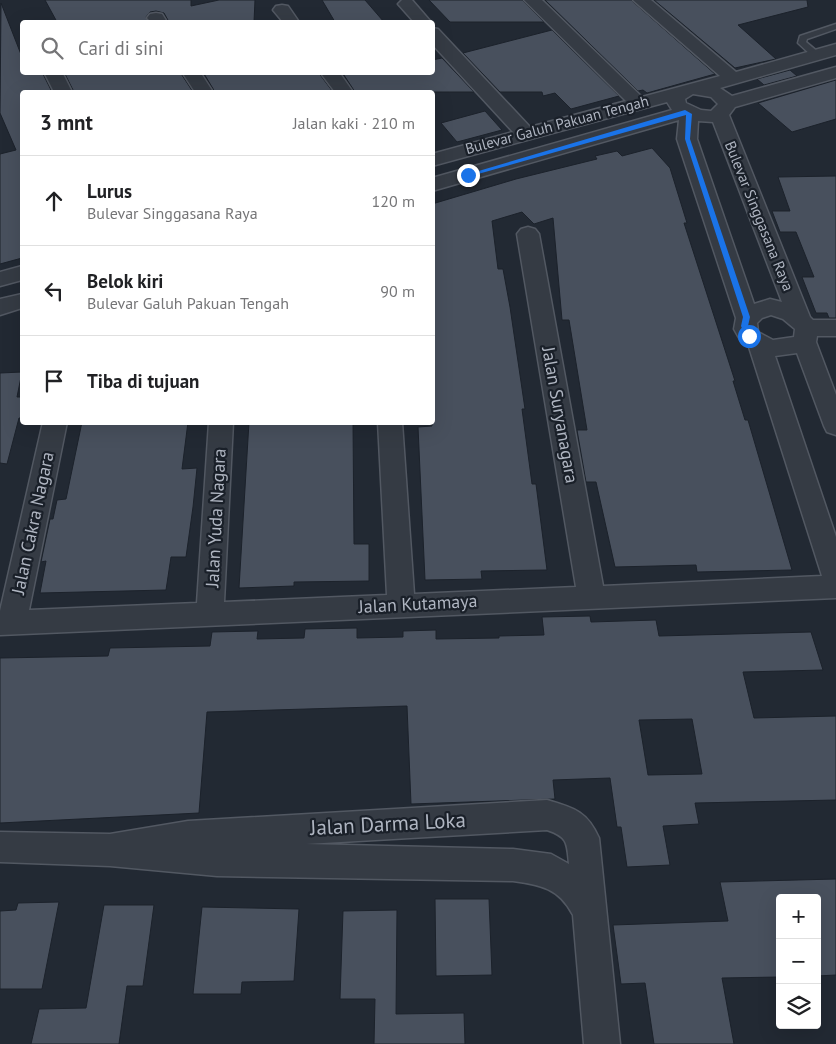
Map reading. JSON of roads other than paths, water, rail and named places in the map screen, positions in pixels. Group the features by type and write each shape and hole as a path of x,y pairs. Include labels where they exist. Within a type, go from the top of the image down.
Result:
{"street":[{"path":"532,0 638,103"},
{"path":"641,0 733,78"},
{"path":"406,4 421,20"},
{"path":"435,36 525,134"},
{"name":"Bulevar Galuh Pakuan Tengah","path":"435,159 836,49"},
{"path":"723,109 718,93 690,90 676,98 677,106 687,113 710,117 723,109 836,72"},
{"path":"54,75 62,90"},
{"path":"193,75 203,90"},
{"path":"331,75 342,90"},
{"name":"Bulevar Singgasana Raya","path":"723,109 804,329 836,426"},
{"path":"687,113 688,139 747,317"},
{"name":"Bulevar Galuh Pakuan Tengah","path":"435,184 687,113"},
{"name":"Jalan Suryanagara","path":"528,234 591,596"},
{"path":"0,279 20,274"},
{"path":"0,307 20,302"},
{"path":"804,329 792,349 776,350 759,344 749,336 744,326 747,317 756,310 770,307 786,310 804,329 836,328"},
{"path":"759,344 836,577"},
{"name":"Jalan Cakra Nagara","path":"6,623 54,425"},
{"name":"Jalan Yuda Nagara","path":"210,614 221,425"},
{"path":"390,425 401,605"},
{"name":"Jalan Kutamaya","path":"6,623 591,596 836,587"},
{"name":"Jalan Darma Loka","path":"110,850 188,836 547,815 570,822 583,838 602,1044"},
{"name":"Jalan Darma Loka","path":"0,847 110,850 218,860 513,865 551,870 579,892 590,913"}],"lane":[{"path":"815,54 802,43 803,38 836,26"}]}
